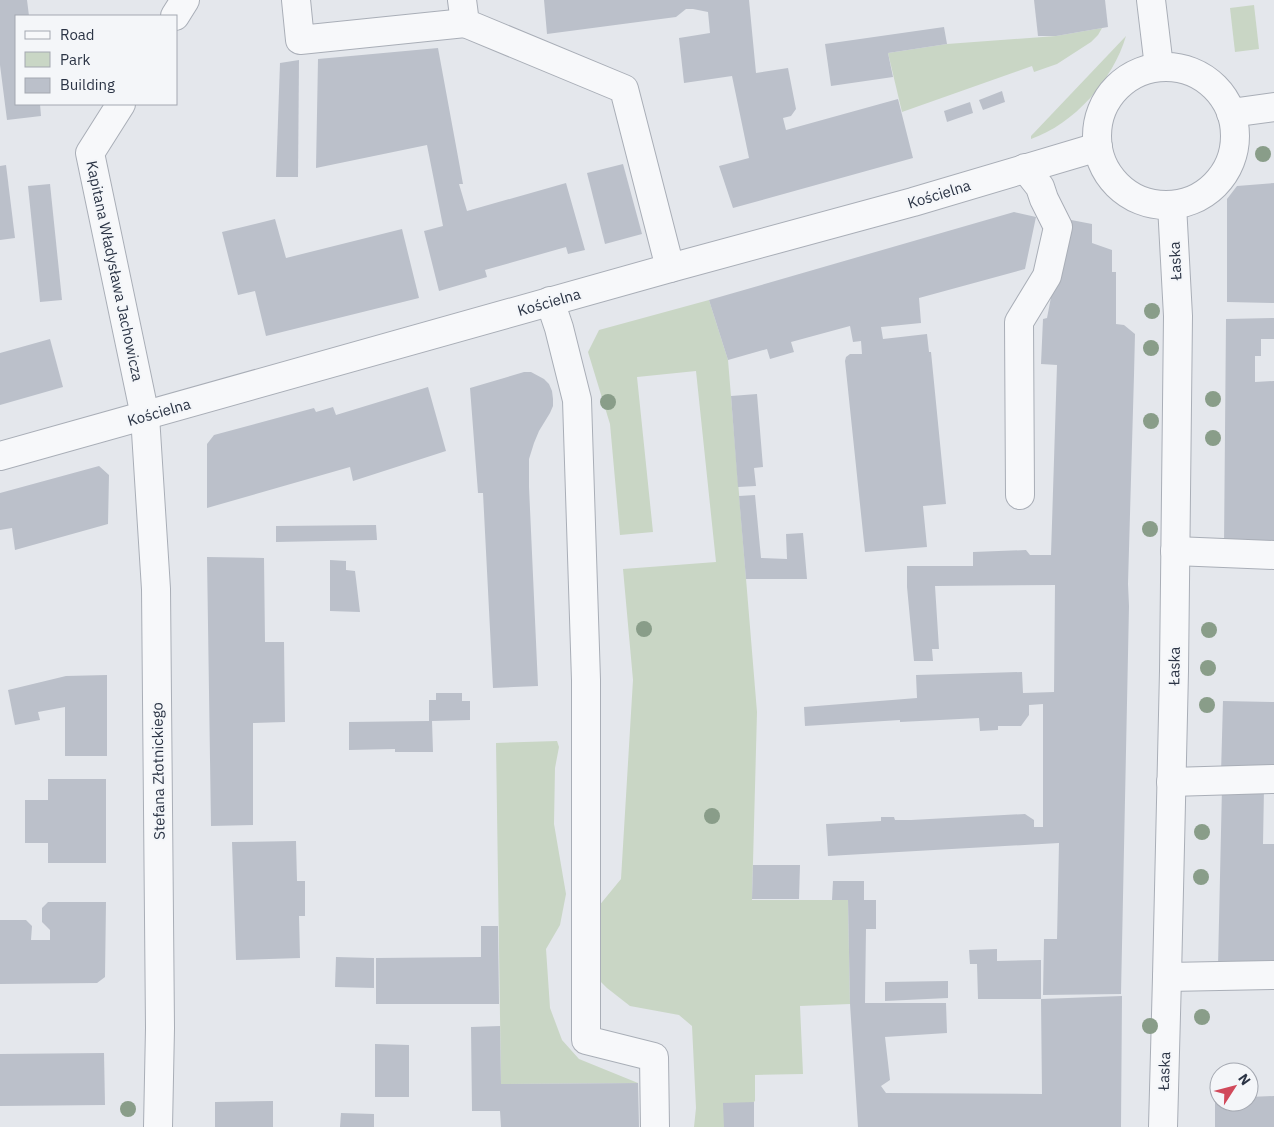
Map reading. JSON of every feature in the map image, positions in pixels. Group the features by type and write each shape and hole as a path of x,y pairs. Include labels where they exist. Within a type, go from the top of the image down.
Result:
{"street":[{"path":"176,15 185,0"},
{"path":"296,0 300,40 464,12 624,89 670,268"},
{"path":"1151,0 1159,67"},
{"path":"1159,67 1182,69 1203,78 1220,93 1232,113 1235,142 1227,170 1208,192 1191,201 1172,205 1144,202 1119,188 1103,165 1098,146 1097,130 1100,115 1111,94 1129,78 1143,71 1159,67"},
{"name":"Kapitana Władysława Jachowicza","path":"120,105 90,154 145,416"},
{"path":"1232,113 1274,107"},
{"name":"Kościelna","path":"0,456 550,301 913,202 1098,146"},
{"path":"1020,495 1019,322 1047,276 1058,227 1040,187 1025,168"},
{"name":"Łaska","path":"1163,1127 1174,671 1178,316 1172,205"},
{"path":"550,301 559,328 577,400 586,680 586,1040 654,1056 656,1127"},
{"name":"Stefana Złotnickiego","path":"145,416 156,589 160,1028 158,1127"},
{"path":"1175,551 1274,555"},
{"path":"1171,782 1274,779"},
{"path":"1167,978 1274,975"}],"green space":[{"path":"1254,5 1259,49 1235,52 1230,8"},
{"path":"1102,28 1091,42 1057,64 1034,72 1032,66 902,112 888,53 947,44 1056,36"},
{"path":"1126,36 1112,69 1090,98 1062,123 1031,139 1031,136"},
{"path":"709,300 728,360 757,712 752,900 848,900 850,1004 800,1006 803,1074 755,1075 755,1101 724,1127 694,1127 696,1108 692,1026 679,1015 630,1006 597,978 598,907 621,879 633,680 623,569 716,562 696,371 637,377 653,532 620,535 610,424 588,352 599,330"},
{"path":"557,741 559,747 555,768 554,824 566,894 560,925 546,949 550,1008 562,1040 579,1059 638,1083 501,1084 496,743"}],"building":[{"path":"0,0 27,0 29,15 15,15 15,105 40,105 41,116 7,120 0,65"},
{"path":"544,0 749,0 756,73 788,68 796,109 791,116 783,118 786,130 898,99 913,158 733,208 719,166 749,158 732,76 684,83 679,38 710,33 708,12 686,9 676,17 547,34"},
{"path":"1034,0 1105,0 1108,27 1056,36 1038,36"},
{"path":"944,27 947,44 888,53 893,77 831,86 825,44"},
{"path":"438,48 463,184 459,184 467,211 566,183 585,250 568,254 566,247 485,270 487,277 439,291 424,231 443,226 427,145 316,168 318,59"},
{"path":"299,60 298,177 276,177 280,63"},
{"path":"1002,91 1005,102 983,110 979,100"},
{"path":"970,102 973,113 947,122 944,111"},
{"path":"623,164 642,234 605,244 587,173"},
{"path":"6,165 15,238 0,240 0,166"},
{"path":"1274,183 1274,303 1227,302 1227,199 1237,186"},
{"path":"50,184 62,300 40,302 28,186"},
{"path":"1014,212 1036,217 1025,269 919,298 921,323 881,327 883,339 927,334 929,352 931,352 946,504 923,506 927,547 865,552 845,361 846,357 850,354 862,354 861,341 853,342 850,326 791,342 794,352 770,359 767,349 728,360 709,300"},
{"path":"275,219 286,258 402,229 419,298 266,336 255,291 238,295 222,232"},
{"path":"1066,219 1092,224 1092,243 1112,250 1112,272 1116,272 1116,324 1124,325 1135,334 1128,584 1121,994 1043,995 1044,939 1057,939 1059,843 828,856 826,824 881,821 881,817 894,817 895,820 911,820 1025,814 1034,820 1034,827 1043,827 1043,704 1029,705 1029,715 1021,726 998,726 998,730 980,731 979,718 900,722 900,720 805,726 804,707 917,698 916,675 1022,672 1023,693 1054,692 1055,585 935,586 939,649 932,649 933,661 914,661 907,587 907,566 973,566 973,552 1026,550 1030,555 1051,555 1057,365 1041,364 1043,319 1047,318"},
{"path":"1274,318 1274,339 1261,339 1261,356 1255,356 1255,382 1274,381 1274,545 1224,546 1226,319"},
{"path":"50,339 63,387 0,405 0,353"},
{"path":"524,372 531,372 544,379 549,384 553,399 553,406 539,431 529,459 538,686 493,688 483,493 478,493 470,388"},
{"path":"428,387 446,451 353,481 350,467 207,508 207,444 214,435 314,408 316,412 333,407 336,415"},
{"path":"757,394 763,467 754,468 756,486 738,487 731,396"},
{"path":"99,466 109,475 108,524 15,550 12,528 0,530 0,493"},
{"path":"755,495 761,558 787,559 786,534 803,533 807,579 746,579 739,496"},
{"path":"376,525 377,540 276,542 276,526"},
{"path":"207,557 264,558 265,642 284,642 285,722 253,723 253,825 211,826"},
{"path":"330,560 346,561 346,570 355,571 360,612 330,611"},
{"path":"107,675 107,756 65,756 65,707 38,712 40,720 15,725 8,690 66,676"},
{"path":"436,693 462,693 462,701 470,701 470,720 432,721 433,752 395,752 395,749 349,750 349,722 429,721 429,700 436,700"},
{"path":"1223,701 1274,702 1274,775 1221,774"},
{"path":"48,779 106,779 106,863 48,863 48,843 25,843 25,800 48,800"},
{"path":"1222,787 1264,788 1263,844 1274,844 1274,967 1218,966"},
{"path":"296,841 297,881 305,881 305,916 299,916 300,958 236,960 232,842"},
{"path":"753,865 800,865 799,899 752,899"},
{"path":"833,881 864,881 864,900 876,900 876,929 866,929 865,1003 946,1003 947,1033 885,1037 890,1080 881,1086 886,1093 1042,1094 1041,999 1122,996 1121,1127 858,1127 850,1004 848,900 832,900"},
{"path":"48,902 106,902 105,977 97,983 0,984 0,920 26,920 32,926 31,940 50,940 50,930 42,922 42,908"},
{"path":"481,926 498,926 499,1004 376,1004 376,958 481,957"},
{"path":"997,949 997,961 1041,960 1041,999 978,999 977,964 970,964 969,950"},
{"path":"336,957 374,958 374,988 335,987"},
{"path":"948,981 948,998 885,1001 885,982"},
{"path":"500,1026 501,1084 638,1083 639,1127 501,1127 500,1111 472,1111 471,1027"},
{"path":"375,1044 409,1045 409,1097 375,1097"},
{"path":"104,1053 105,1105 0,1106 0,1054"},
{"path":"1274,1096 1274,1127 1215,1127 1215,1112 1259,1112 1259,1097"},
{"path":"273,1101 273,1127 215,1127 215,1102"},
{"path":"754,1102 754,1127 724,1127 723,1103"},
{"path":"341,1113 374,1114 374,1127 340,1127"}]}
